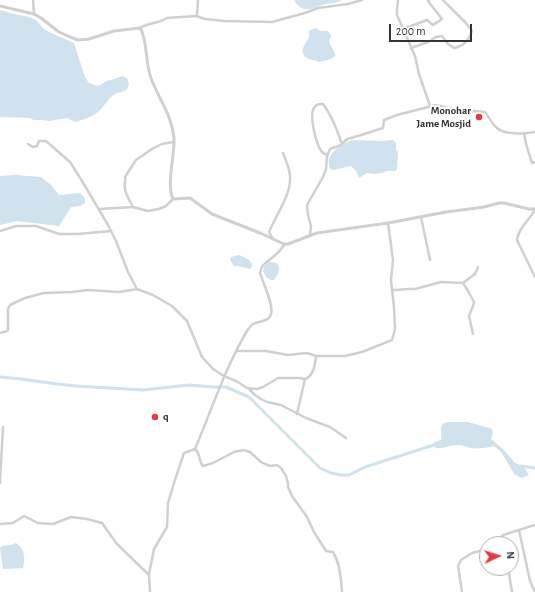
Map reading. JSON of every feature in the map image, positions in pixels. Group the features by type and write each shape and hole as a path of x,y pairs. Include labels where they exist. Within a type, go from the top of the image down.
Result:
{"street":[{"path":"33,0 34,14"},
{"path":"197,16 198,0"},
{"path":"0,6 34,14 59,32 78,40 89,39 114,31 140,28 167,18 197,16 205,19 224,21 272,22 318,8 348,4 362,0"},
{"path":"398,0 397,15 415,56 419,74 430,106"},
{"path":"403,29 426,20 433,25 442,19 428,1 429,0"},
{"path":"412,48 428,42 436,37 442,36 448,44 454,48 464,44 469,39 472,31 443,0"},
{"path":"140,28 145,40 150,77 165,108 174,136 171,184 171,195 173,199"},
{"path":"328,155 324,154 320,148 312,121 312,111 318,104 323,104 327,110 342,144"},
{"path":"310,235 311,226 307,204 324,177 330,149 342,144 347,139 383,128 384,120 436,104 467,112 484,112 496,128 501,132 535,132"},
{"path":"524,133 532,162 535,162"},
{"path":"28,144 32,147 36,146 39,141 46,141 70,162 111,231 137,290"},
{"path":"133,207 124,186 127,173 136,160 152,149 162,144 174,142"},
{"path":"273,239 269,232 288,193 291,179 283,153"},
{"path":"99,209 133,207 148,211 160,209 166,206 173,199 190,198 212,214 286,244"},
{"path":"150,592 149,574 154,549 167,527 168,503 184,453 195,449 224,376 251,326 271,316 270,301 260,269 262,265 273,258 286,244 317,233 388,223 504,203 528,209 535,209 533,215 520,231 517,240 532,268 535,277"},
{"path":"421,217 430,260"},
{"path":"237,351 266,351 288,355 307,353 316,356 345,356 362,352 392,340 395,328 392,290 392,260 388,223"},
{"path":"0,231 16,226 36,226 59,234 111,231"},
{"path":"392,290 415,290 441,282 463,283 475,274 478,267"},
{"path":"463,283 474,302 469,316 473,334"},
{"path":"0,333 8,330 8,309 10,305 24,298 44,293 88,290 119,292 137,290 153,295 172,306 187,321 202,358 213,369 247,388 257,389 264,387 278,378 306,379 311,376 316,356"},
{"path":"297,414 305,379"},
{"path":"249,388 261,399 281,405 297,414 330,427 346,438"},
{"path":"0,483 3,427"},
{"path":"195,449 198,452 201,464 203,466 243,450 250,452 265,464 281,468 286,476 288,487 292,496 307,517 326,552 333,552 336,557 342,592"},
{"path":"0,524 13,523 24,516 38,523 52,524 71,517 102,523 116,544 149,574"},
{"path":"502,536 535,525"},
{"path":"518,530 530,581 535,592"},
{"path":"462,592 458,566 461,560 472,553 479,551"},
{"path":"509,576 512,592"}],"water":[{"path":"294,0 342,0 304,9 297,5"},
{"path":"0,10 36,20 47,31 74,43 85,77 89,83 97,86 122,76 127,78 129,86 124,91 117,93 108,100 96,114 75,122 67,118 49,121 34,120 29,118 0,117"},
{"path":"316,28 320,31 327,31 331,36 329,42 335,56 331,59 319,62 307,58 303,53 310,30"},
{"path":"352,140 393,140 396,143 396,150 398,152 397,170 374,174 367,173 359,178 356,171 351,166 334,170 330,169 329,160 332,153 339,147"},
{"path":"16,175 41,177 51,185 59,195 80,193 85,198 85,203 80,206 71,207 59,226 17,221 0,225 0,176"},
{"path":"239,255 251,262 252,267 250,269 234,266 230,260 231,257"},
{"path":"270,262 277,263 279,265 278,274 274,280 266,277 263,271 264,266"},
{"path":"448,422 468,422 492,429 493,433 491,439 505,451 515,463 523,466 529,475 522,478 515,475 501,452 494,446 485,448 471,448 458,445 436,448 433,445 435,442 441,440 441,426"},
{"path":"16,543 19,545 24,554 23,568 3,569 0,548 2,546"}],"waterway":[{"path":"0,377 76,386 143,390 189,385 226,387 249,397 320,468 331,473 341,475 349,475 365,467 437,444"},
{"path":"521,466 535,468"}],"place":[{"name":"Monohar Jame Mosjid","path":"479,117"},
{"name":"q","path":"155,417"}]}
